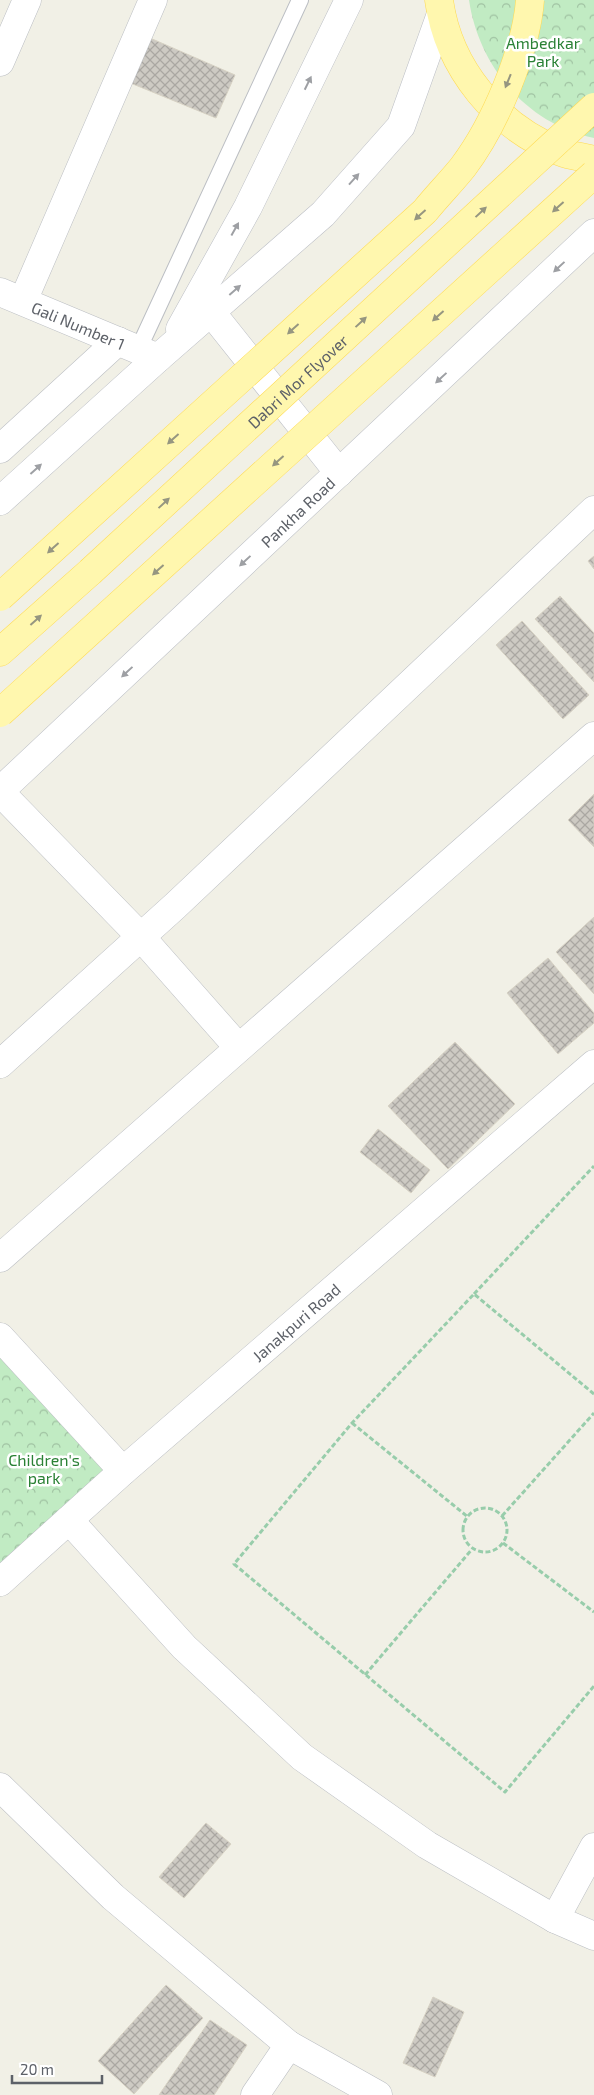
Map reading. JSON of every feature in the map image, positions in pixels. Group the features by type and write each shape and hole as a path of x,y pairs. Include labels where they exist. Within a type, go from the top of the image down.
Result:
{"main road":[{"path":"0,597 373,256 425,211 463,166 494,116 516,62 530,0"},
{"path":"440,7 457,58 472,83 496,112 536,139 561,152 594,160"},
{"name":"Dabri Mor Flyover","path":"0,652 90,572 594,107"},
{"path":"0,713 594,174"}],"street":[{"path":"0,62 26,0"},
{"path":"11,296 153,0"},
{"path":"0,501 146,349 248,207 349,0"},
{"path":"0,449 146,349 211,312 323,214 401,126 440,7"},
{"name":"Pankha Road","path":"0,791 594,233"},
{"name":"Gali Number 1","path":"11,296 146,349"},
{"path":"211,312 339,473"},
{"path":"0,1064 141,937 594,510"},
{"path":"0,1258 594,736"},
{"path":"0,791 141,937 238,1047"},
{"name":"Janakpuri Road","path":"0,1582 123,1471 594,1064"},
{"path":"0,1337 123,1471"},
{"path":"69,1520 184,1647 302,1757 427,1845 555,1919 594,1936"},
{"path":"0,1787 113,1897 289,2045 378,2095"},
{"path":"555,1919 594,1847"},
{"path":"255,2095 289,2045"}],"lane":[{"path":"146,349 300,0"}],"path":[{"path":"594,1166 352,1423 234,1564 505,1792 594,1686"},
{"path":"474,1294 594,1394"},
{"path":"502,1516 594,1413"},
{"path":"352,1423 468,1517"},
{"path":"484,1508 496,1511 502,1516 507,1529 503,1543 492,1551 479,1551 473,1548 465,1537 464,1530 468,1517 472,1513 484,1508"},
{"path":"503,1543 594,1612"},
{"path":"366,1675 473,1548"}],"green space":[{"name":"Ambedkar Park","path":"469,0 594,0 594,138 570,131 548,120 528,106 510,89 495,69 483,48 474,25"},
{"name":"Children's park","path":"0,1357 107,1471 0,1569"}],"building":[{"path":"150,38 235,75 216,118 128,82"},
{"path":"594,556 594,569 588,561"},
{"path":"560,596 594,633 594,682 535,619"},
{"path":"522,621 589,695 563,719 496,645"},
{"path":"594,794 594,847 568,820"},
{"path":"594,917 594,994 556,952"},
{"path":"548,958 594,1013 594,1023 558,1054 507,993"},
{"path":"455,1042 515,1104 448,1169 388,1106"},
{"path":"378,1129 430,1170 411,1193 360,1152"},
{"path":"206,1823 231,1844 184,1898 159,1877"},
{"path":"166,1985 203,2018 134,2094 98,2061"},
{"path":"433,1997 464,2012 435,2077 403,2063"},
{"path":"210,2020 247,2045 214,2095 159,2095"}]}
